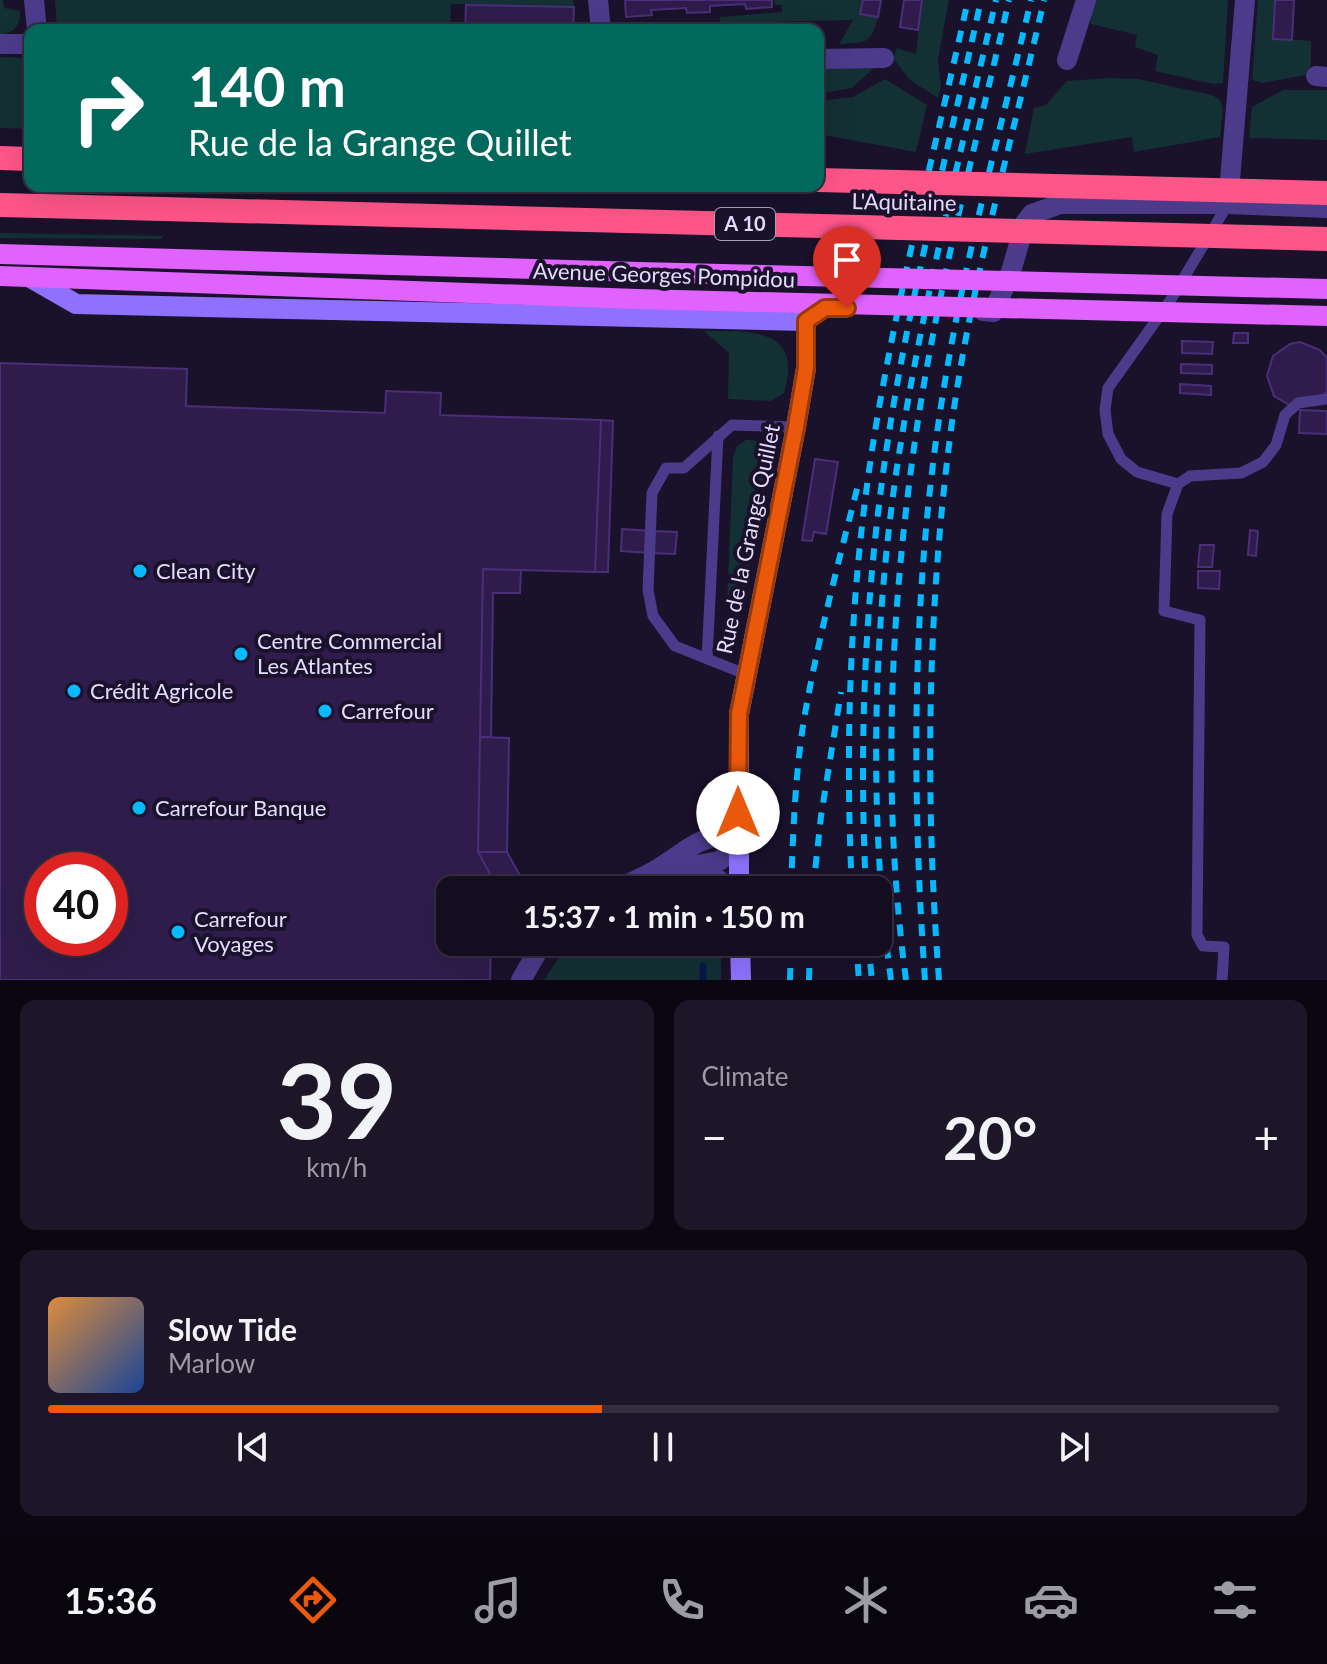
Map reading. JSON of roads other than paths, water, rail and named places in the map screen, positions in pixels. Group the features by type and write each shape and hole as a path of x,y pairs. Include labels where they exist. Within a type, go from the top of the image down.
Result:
{"highway":[{"path":"0,158 24,159"},
{"name":"L'Aquitaine","path":"824,180 1327,193"},
{"name":"L'Aquitaine","path":"0,205 1327,239"}],"main road":[{"name":"Avenue Georges Pompidou","path":"0,254 1327,289"},
{"name":"Avenue Georges Pompidou","path":"0,276 637,299 1327,316"}],"street":[{"path":"34,0 36,24"},
{"path":"598,0 600,24"},
{"path":"1067,60 1086,0"},
{"path":"1228,204 1245,0"},
{"path":"0,44 24,44"},
{"path":"824,59 884,58"},
{"path":"975,311 993,312 1010,275 1025,223 1032,214 1060,204 1228,204 1327,208"},
{"path":"29,277 76,304 806,321 825,308 877,309"},
{"name":"Rue de la Grange Quillet","path":"739,876 739,714 796,427 806,368 806,321"},
{"path":"643,876 704,838 722,835 738,841 719,861 657,869"},
{"path":"688,867 713,876"},
{"path":"521,980 535,956"},
{"path":"740,956 741,980"}],"lane":[{"path":"1178,484 1137,472 1121,459 1108,434 1105,410 1108,388 1161,314 1228,204"},
{"path":"1222,980 1224,947 1203,946 1197,935 1200,620 1164,611 1167,514 1178,484 1190,476 1241,473 1263,462 1276,445 1285,415 1298,403 1327,399"},
{"path":"745,674 675,646 653,616 648,590 652,493 666,468 684,468 732,425 796,427"},
{"path":"707,659 718,436"}],"waterway":[{"path":"703,966 703,980"}],"railway":[{"path":"852,876 849,769 852,648 869,467 899,306 968,0"},
{"path":"866,876 863,771 866,651 883,473 911,310 981,0"},
{"path":"891,980 876,789 878,658 889,529 918,350 996,0"},
{"path":"906,980 898,910 891,770 895,630 908,490 937,314 1009,0"},
{"path":"925,980 916,742 928,504 959,304 1031,0"},
{"path":"939,980 930,776 933,640 942,505 968,327 1044,0"},
{"path":"792,876 796,783 804,719 822,629 859,481"},
{"path":"815,876 841,692"},
{"path":"790,980 791,956"},
{"path":"809,980 810,956"},
{"path":"857,956 859,980"},
{"path":"869,956 872,980"}],"place":[{"name":"Clean City","path":"140,571"},
{"name":"Centre Commercial Les Atlantes","path":"241,654"},
{"name":"Crédit Agricole","path":"74,691"},
{"name":"Carrefour","path":"325,711"},
{"name":"Carrefour Banque","path":"139,808"},
{"name":"Carrefour Voyages","path":"178,932"}]}
